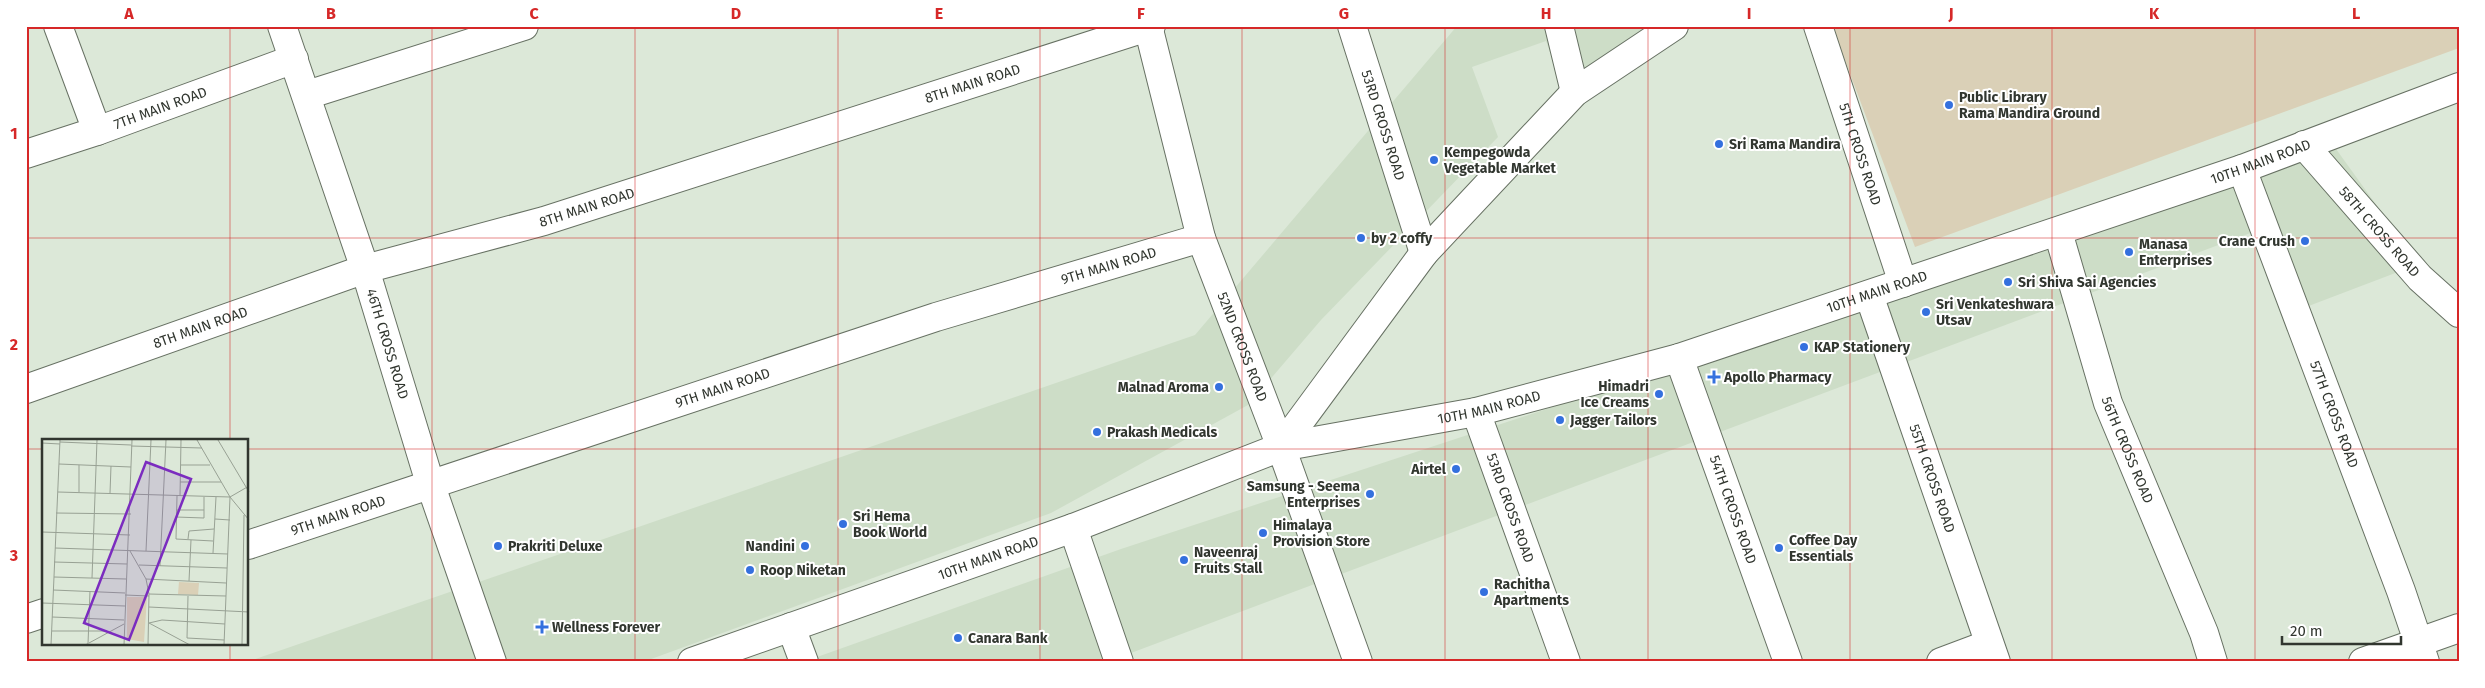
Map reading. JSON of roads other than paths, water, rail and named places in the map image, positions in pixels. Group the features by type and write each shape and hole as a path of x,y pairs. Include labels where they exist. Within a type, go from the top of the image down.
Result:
{"street":[{"path":"58,26 97,131"},
{"name":"46TH CROSS ROAD","path":"282,26 365,269 430,483 492,662"},
{"path":"307,95 492,31 524,26"},
{"name":"53RD CROSS ROAD","path":"1352,26 1424,253"},
{"path":"1559,26 1575,92"},
{"path":"1281,447 1424,253 1575,92 1674,26"},
{"name":"5TH CROSS ROAD","path":"1818,26 1903,283"},
{"name":"52ND CROSS ROAD","path":"1149,27 1201,238 1281,447 1358,662"},
{"name":"8TH MAIN ROAD","path":"26,389 365,269 544,221 1149,27"},
{"name":"7TH MAIN ROAD","path":"26,154 97,131 294,59"},
{"name":"10TH MAIN ROAD","path":"692,662 1073,528 1281,447 1476,412 1679,358 2242,169 2459,87"},
{"name":"58TH CROSS ROAD","path":"2304,145 2420,278 2459,313"},
{"name":"57TH CROSS ROAD","path":"2242,169 2422,652"},
{"name":"56TH CROSS ROAD","path":"2058,232 2108,403 2204,633 2213,662"},
{"name":"9TH MAIN ROAD","path":"249,545 430,483 772,373 936,317 1201,238"},
{"name":"55TH CROSS ROAD","path":"1869,295 1992,653"},
{"name":"54TH CROSS ROAD","path":"1679,358 1788,662"},
{"name":"53RD CROSS ROAD","path":"1476,412 1566,662"},
{"path":"1073,528 1119,662"},
{"path":"26,619 42,615"},
{"path":"791,627 804,662"},
{"path":"2363,662 2422,652 2459,628"},
{"path":"1941,662 1992,653"}],"place":[{"name":"Public Library Rama Mandira Ground","path":"1949,105"},
{"name":"Sri Rama Mandira","path":"1719,144"},
{"name":"Kempegowda Vegetable Market","path":"1434,160"},
{"name":"by 2 coffy","path":"1361,238"},
{"name":"Crane Crush","path":"2305,241"},
{"name":"Manasa Enterprises","path":"2129,252"},
{"name":"Sri Shiva Sai Agencies","path":"2008,282"},
{"name":"Sri Venkateshwara Utsav","path":"1926,312"},
{"name":"KAP Stationery","path":"1804,347"},
{"name":"Apollo Pharmacy","path":"1714,377"},
{"name":"Malnad Aroma","path":"1219,387"},
{"name":"Himadri Ice Creams","path":"1659,394"},
{"name":"Jagger Tailors","path":"1560,420"},
{"name":"Prakash Medicals","path":"1097,432"},
{"name":"Airtel","path":"1456,469"},
{"name":"Samsung - Seema Enterprises","path":"1370,494"},
{"name":"Sri Hema Book World","path":"843,524"},
{"name":"Himalaya Provision Store","path":"1263,533"},
{"name":"Prakriti Deluxe","path":"498,546"},
{"name":"Nandini","path":"805,546"},
{"name":"Coffee Day Essentials","path":"1779,548"},
{"name":"Naveenraj Fruits Stall","path":"1184,560"},
{"name":"Roop Niketan","path":"750,570"},
{"name":"Rachitha Apartments","path":"1484,592"},
{"name":"Wellness Forever","path":"542,627"},
{"name":"Canara Bank","path":"958,638"}]}
